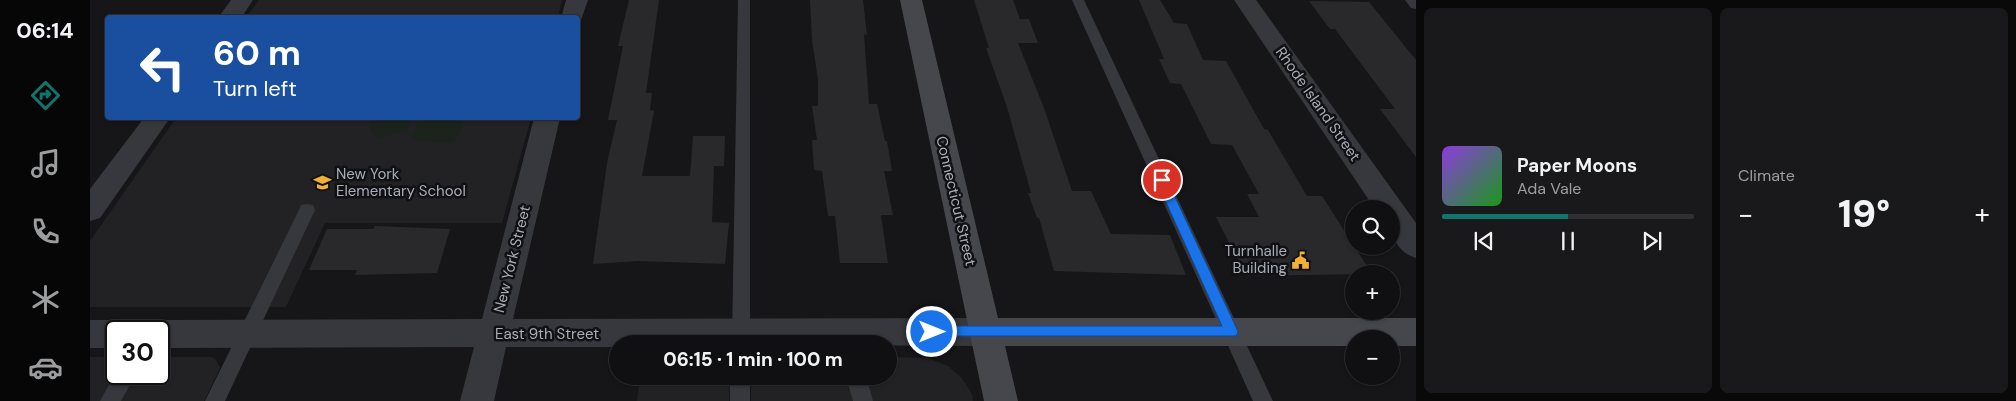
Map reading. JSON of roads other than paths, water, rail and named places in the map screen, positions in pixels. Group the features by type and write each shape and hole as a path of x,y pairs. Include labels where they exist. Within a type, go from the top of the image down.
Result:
{"street":[{"path":"231,15 242,0"},
{"path":"573,15 576,0"},
{"name":"Connecticut Street","path":"911,0 1001,401"},
{"name":"Rhode Island Street","path":"1245,0 1384,200"},
{"path":"90,210 156,120"},
{"name":"New York Street","path":"477,401 547,120"},
{"name":"Rhode Island Street","path":"1400,223 1416,246"},
{"name":"East 9th Street","path":"897,336 985,332 1416,332"},
{"path":"90,334 105,334"},
{"name":"East 9th Street","path":"170,334 609,336"}],"lane":[{"path":"741,335 744,0"},
{"path":"1078,0 1264,401"},
{"path":"1412,0 1416,5"},
{"path":"215,401 307,210"},
{"path":"110,401 119,385"},
{"path":"740,385 740,401"},
{"path":"859,385 863,401"}],"place":[{"name":"New York Elementary School","path":"322,183"},
{"name":"Turnhalle Building","path":"1301,260"}]}
